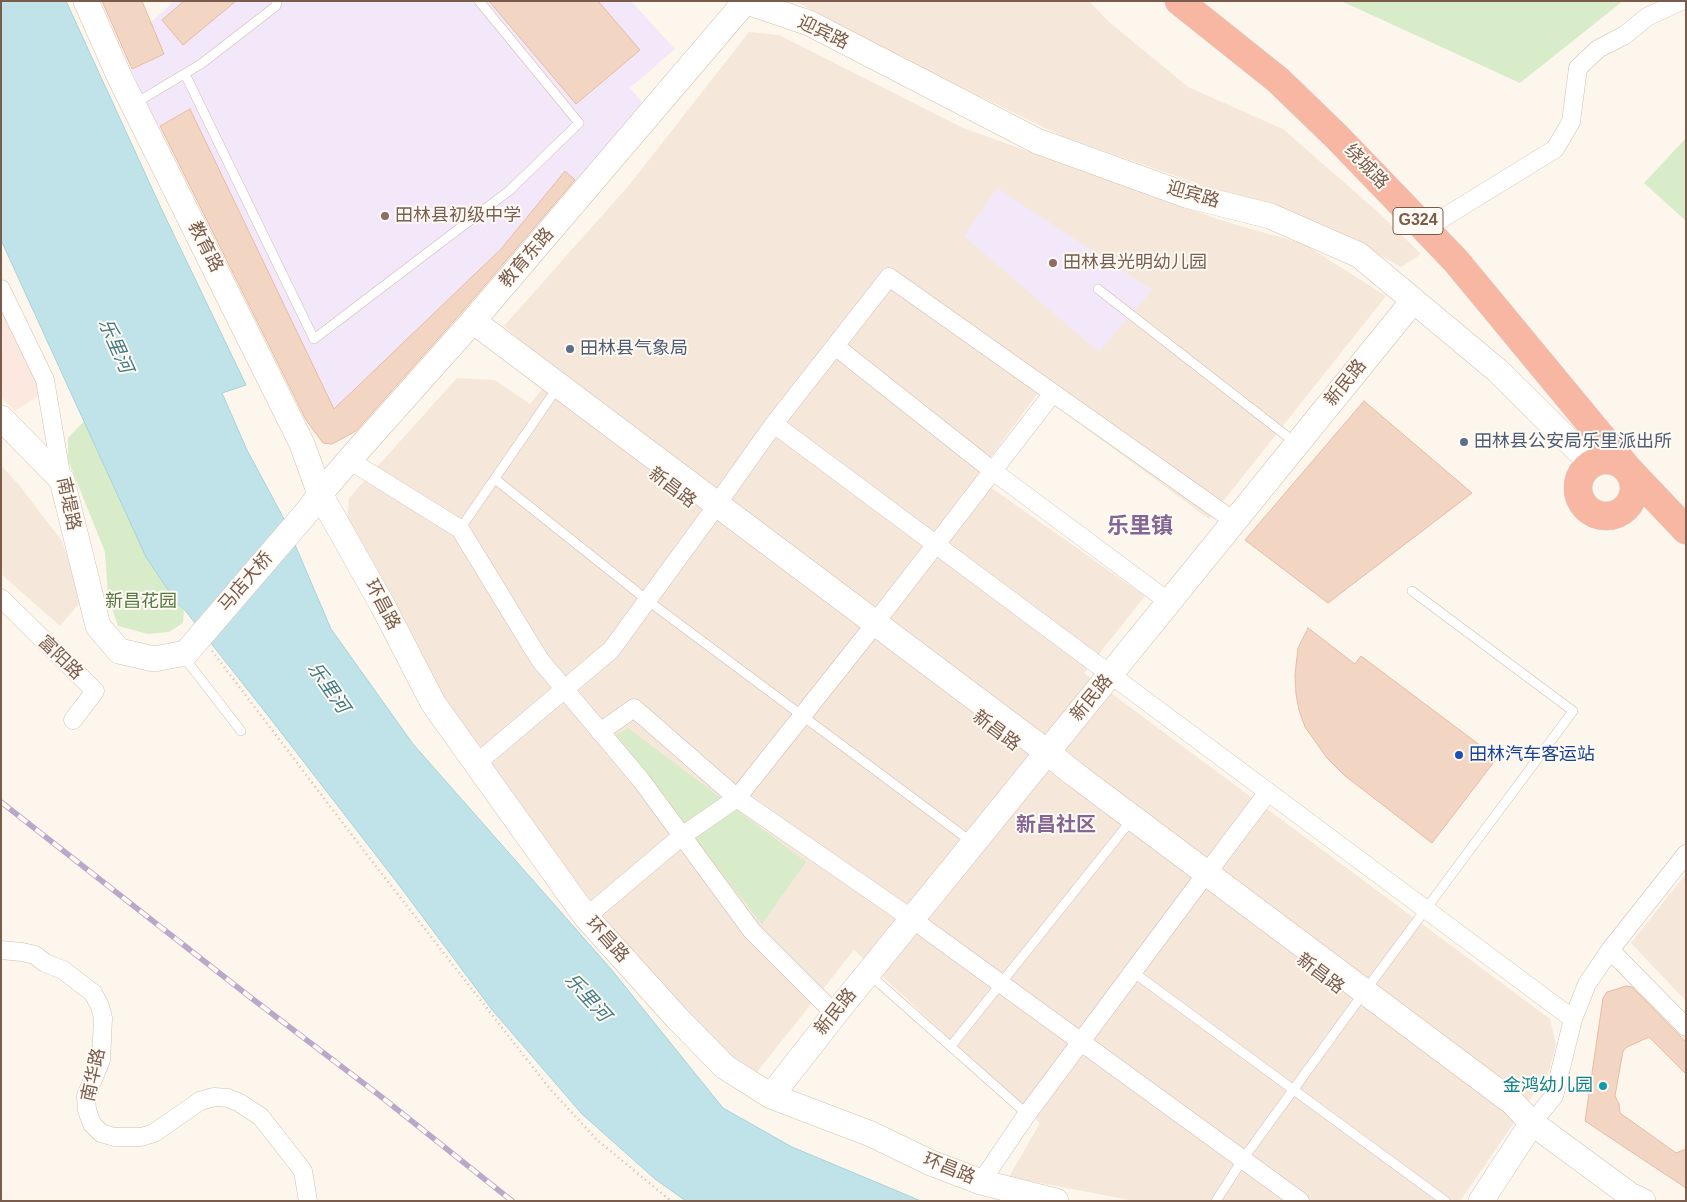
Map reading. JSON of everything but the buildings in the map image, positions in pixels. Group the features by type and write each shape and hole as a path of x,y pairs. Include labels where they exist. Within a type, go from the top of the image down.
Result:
{"highway":[{"name":"绕城路","path":"1179,1 1278,80 1337,137 1456,261 1628,469"},
{"name":"G324","path":"1628,469 1633,477 1635,487 1630,505 1623,512 1614,516 1604,517 1588,510 1578,495 1580,477 1585,469 1592,464 1601,460 1611,460 1620,463 1628,469 1686,530"}],"street":[{"name":"教育路","path":"86,1 134,104 302,444 314,503"},
{"path":"1425,229 1555,149 1571,122 1578,68 1598,49 1625,35 1647,17 1682,1"},
{"name":"迎宾路","path":"744,2 808,23 1037,142 1186,195 1270,216 1359,255 1498,371 1592,464"},
{"name":"教育东路","path":"314,503 349,460 468,326 744,2"},
{"path":"477,764 611,650 774,424 888,277 1234,521"},
{"name":"南堤路","path":"1,289 45,380 62,480 98,626 120,651 154,659 184,653"},
{"name":"新民路","path":"771,1096 912,918 1111,675 1413,300"},
{"name":"新昌路","path":"468,326 551,397 713,510"},
{"name":"新昌路","path":"468,326 1042,757 1125,828 1203,878"},
{"path":"835,346 993,471 1169,602"},
{"path":"586,917 682,836 737,798 871,629 1053,393"},
{"path":"1,418 62,480"},
{"path":"774,424 1573,1019"},
{"path":"349,460 460,529 540,660 641,780 752,931 835,1014"},
{"name":"马店大桥","path":"184,653 314,503"},
{"name":"环昌路","path":"314,503 383,606 433,703 586,917 677,1018 725,1067 771,1096 871,1134 931,1163 980,1182 1056,1201"},
{"name":"富阳路","path":"1,598 95,691 73,720"},
{"path":"600,732 634,708 737,798 912,918 1300,1201"},
{"name":"新昌路","path":"1042,757 1073,774 1203,878 1361,997 1507,1114 1532,1123 1630,1195 1643,1201"},
{"path":"980,1182 1027,1114 1268,792"},
{"path":"1481,1201 1532,1123 1554,1096 1573,1019 1587,984 1610,950 1686,854"},
{"name":"南华路","path":"1,950 35,955 45,963 63,970 94,993 103,1018 101,1060 86,1096 87,1110 92,1124 101,1133 114,1137 141,1137 154,1132 200,1101 214,1097 228,1098 240,1103 261,1117 302,1171 308,1201"},
{"path":"1610,950 1686,1026"}],"lane":[{"path":"134,104 201,64 276,6 277,1"},
{"path":"185,74 314,339 510,190 579,123 479,1"},
{"path":"1098,289 1297,444"},
{"path":"460,529 551,397"},
{"path":"495,479 647,600 973,843"},
{"path":"1216,1201 1243,1159 1425,908 1573,711 1412,591"},
{"path":"184,653 241,731"},
{"path":"951,1046 1125,828"},
{"path":"1133,972 1445,1201"},
{"path":"868,973 1027,1114"}],"path":[{"path":"184,653 212,651 364,851 550,1089 596,1139 671,1201"}],"shaded area":[{"name":"田林县初级中学","path":"174,1 631,1 675,49 630,88 648,109 578,183 565,172 501,249 334,409 190,109 157,127 131,70 164,54 149,24"},
{"path":"795,1 1089,1 1108,21 1188,87 1283,129 1378,212 1421,254 1401,267 1337,232 1064,137 913,64"},
{"path":"749,32 779,35 963,128 1223,221 1304,244 1386,296 1209,519 1038,393 976,477 1145,596 1084,673 1550,1019 1556,1045 1549,1072 1460,1201 1135,1201 1009,1177 1040,1123 854,950 757,1072 723,1050 645,969 532,825 441,699 347,520 349,498 457,378 495,380 530,404 556,372 504,326 630,184"},
{"name":"田林县光明幼儿园","path":"997,188 1152,290 1099,352 964,236"},
{"path":"1,309 42,393 15,411 1,397"},
{"path":"1,465 19,485 62,541 82,600 60,626 1,574"},
{"path":"1686,874 1686,1001 1631,943"}],"green space":[{"path":"1341,1 1623,1 1520,83"},
{"path":"1686,138 1686,221 1644,183"},
{"name":"新昌花园","path":"84,421 123,506 176,602 184,609 183,623 169,632 148,634 118,626 108,596 105,552 68,460 68,438"},
{"path":"628,728 806,862 762,924 614,737"}],"water":[{"name":"乐里河","path":"1,1 66,1 161,208 246,385 222,393 247,450 284,519 331,629 413,744 611,969 723,1108 792,1147 921,1201 686,1201 655,1179 582,1114 493,1011 399,885 266,713 184,609 176,602 146,557 1,240"}],"railway":[{"path":"1,802 250,997 379,1095 512,1201"}],"place":[{"name":"田林县初级中学","path":"385,216"},
{"name":"田林县光明幼儿园","path":"1053,263"},
{"name":"田林县气象局","path":"570,349"},
{"name":"田林县公安局乐里派出所","path":"1464,442"},
{"name":"田林汽车客运站","path":"1459,755"},
{"name":"金鸿幼儿园","path":"1603,1086"}],"district":[{"name":"乐里镇","path":"1140,527"},
{"name":"新昌社区","path":"1056,825"}]}
